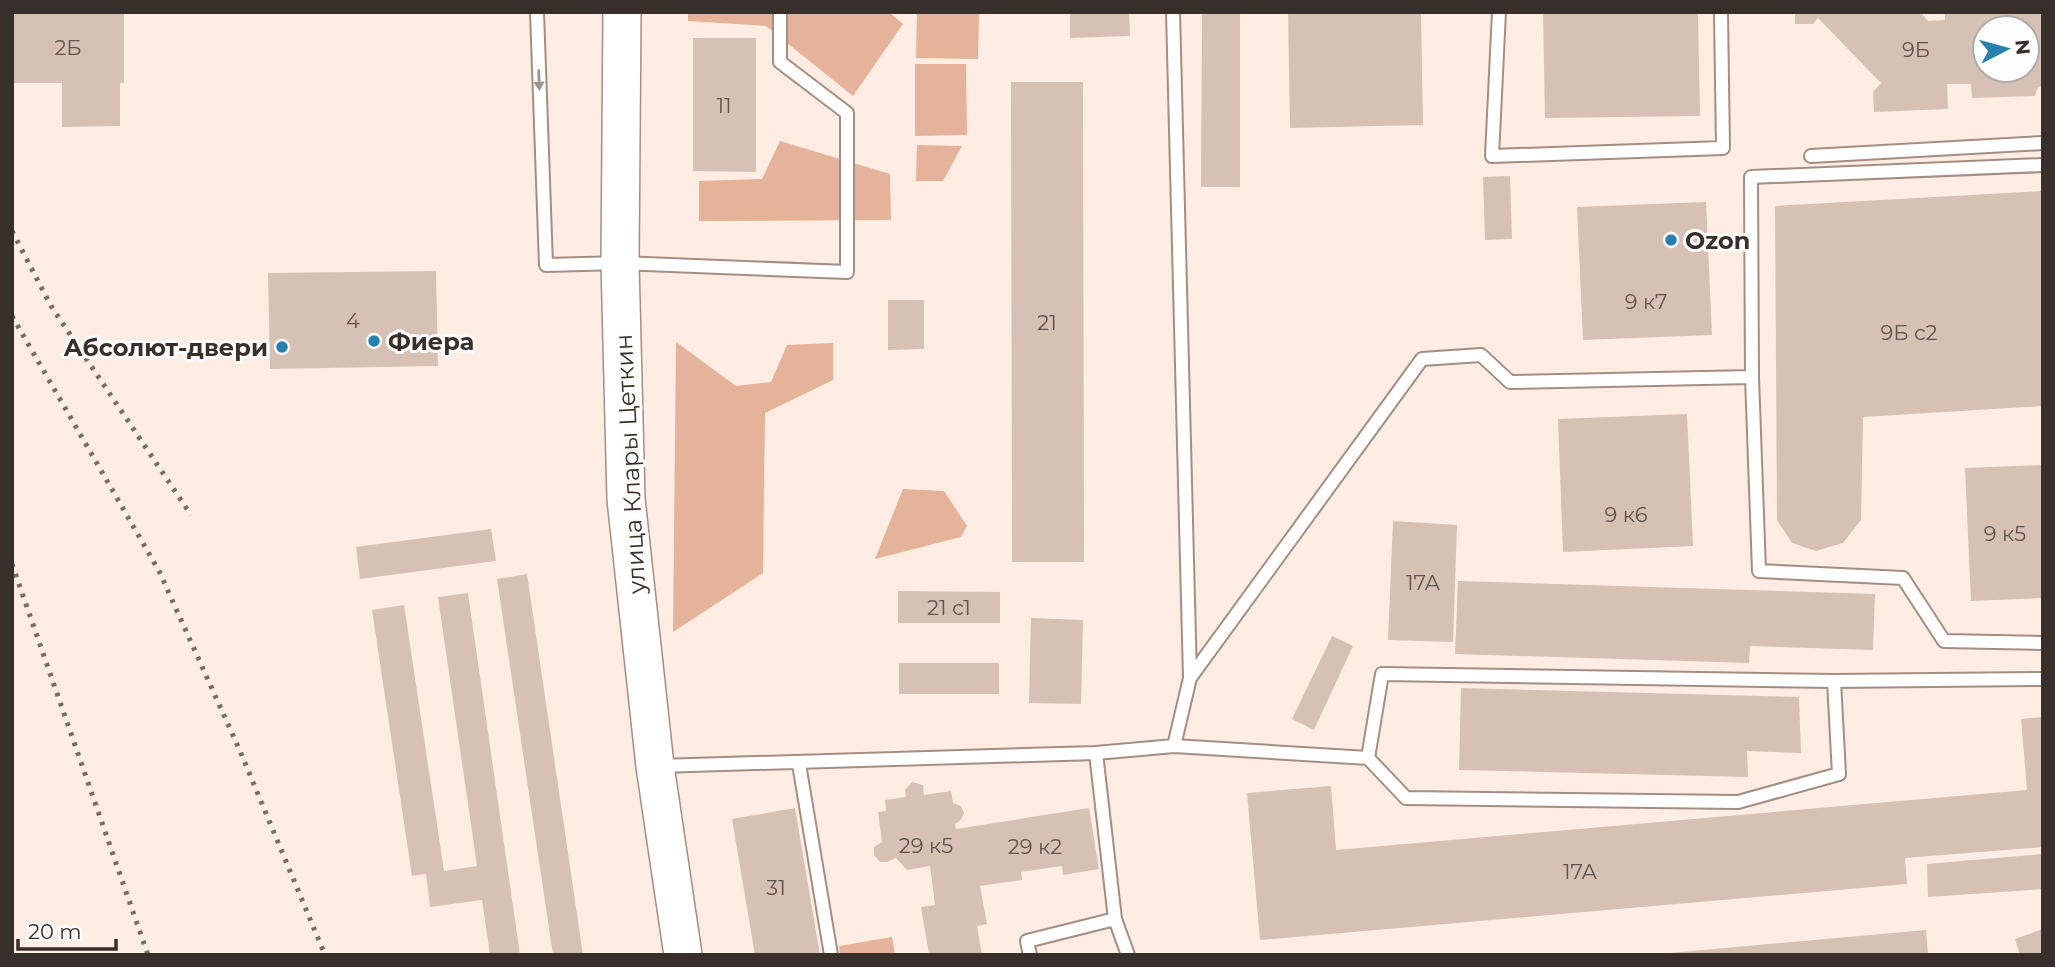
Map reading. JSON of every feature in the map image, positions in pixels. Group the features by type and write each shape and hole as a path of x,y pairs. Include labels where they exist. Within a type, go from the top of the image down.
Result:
{"street":[{"name":"улица Клары Цеткин","path":"622,12 620,263 626,499 655,766 684,955"}],"lane":[{"path":"537,12 546,265 620,263 847,272 847,113 780,62 780,12"},
{"path":"1173,12 1190,678 1174,746"},
{"path":"1499,12 1492,156 1723,148 1721,12"},
{"path":"1811,156 2043,143"},
{"path":"2043,165 1751,177 1752,377 1759,571 1903,578 1944,641 2043,643"},
{"path":"1190,678 1422,359 1481,355 1510,382 1752,377"},
{"path":"1368,758 1382,674 1833,681 2043,679"},
{"path":"655,766 799,764 1096,753 1174,746 1368,758 1406,798 1738,802 1839,774 1833,681"},
{"path":"1096,753 1115,919 1128,955"},
{"path":"799,764 831,955"},
{"path":"1030,955 1027,941 1115,919"}],"shaded area":[{"path":"688,12 889,12 903,24 853,96 766,26 688,21"},
{"path":"917,12 979,12 978,59 916,58"},
{"path":"915,64 966,64 967,135 915,136"},
{"path":"780,141 890,174 891,220 699,221 699,181 762,179"},
{"path":"917,145 962,146 943,181 916,181"},
{"path":"676,342 736,386 771,382 787,345 833,343 833,380 765,413 763,573 673,632"},
{"path":"903,489 944,491 967,526 961,537 875,559"},
{"path":"892,937 895,955 840,955 839,946"}],"building":[{"path":"12,12 124,12 124,83 120,83 120,126 62,127 62,83 12,83"},
{"path":"1070,12 1129,12 1130,36 1070,38"},
{"path":"1202,12 1240,12 1240,187 1201,187"},
{"path":"1288,12 1421,12 1423,125 1290,128"},
{"path":"1543,12 1698,12 1700,116 1545,118"},
{"path":"1795,12 1920,12 1928,21 1945,20 1945,12 2043,12 2043,86 2038,87 2035,96 1972,98 1971,84 1947,84 1948,109 1874,112 1873,92 1881,83 1818,18 1813,24 1795,24"},
{"path":"693,38 756,38 756,172 693,171"},
{"path":"1011,82 1083,82 1084,562 1012,562"},
{"path":"1510,176 1512,239 1485,240 1483,177"},
{"path":"2043,191 2043,406 1863,417 1861,520 1843,543 1816,551 1792,543 1777,520 1775,206"},
{"path":"1706,202 1712,335 1583,340 1577,207"},
{"path":"436,271 438,366 270,369 268,273"},
{"path":"888,300 924,300 924,349 888,350"},
{"path":"1687,414 1693,546 1563,552 1558,419"},
{"path":"2043,465 2043,598 1971,601 1965,468"},
{"path":"1393,521 1457,525 1453,642 1388,640"},
{"path":"491,529 496,561 360,579 356,547"},
{"path":"527,574 583,955 553,955 497,579"},
{"path":"1458,581 1875,594 1873,650 1750,646 1749,663 1455,654"},
{"path":"898,591 1000,592 1000,623 898,623"},
{"path":"468,593 520,955 490,955 482,900 430,907 426,874 412,876 372,610 404,605 444,871 477,866 438,597"},
{"path":"1031,618 1083,620 1081,704 1029,703"},
{"path":"1332,636 1353,646 1314,730 1292,719"},
{"path":"899,663 999,663 999,694 899,694"},
{"path":"1461,688 1799,697 1801,753 1747,751 1748,777 1459,770"},
{"path":"2043,717 2043,847 1905,858 1907,884 1260,940 1247,793 1331,786 1336,850 2027,790 2021,719"},
{"path":"912,782 923,785 924,795 951,791 953,803 961,806 964,813 955,824 956,829 1089,808 1099,869 1063,875 1062,866 1021,872 1022,880 980,886 987,924 977,926 982,955 929,955 921,907 935,905 930,866 907,870 896,858 880,862 874,855 874,847 882,842 878,812 886,811 885,800 906,797 905,790"},
{"path":"795,808 820,955 755,955 732,819"},
{"path":"2043,854 2043,889 1928,897 1927,864"},
{"path":"2043,929 2043,955 2020,955 2015,939"},
{"path":"1926,930 1928,955 1670,955 1670,953"}],"railway":[{"path":"12,231 51,306 191,515"},
{"path":"12,316 159,571 240,751 325,955"},
{"path":"12,564 148,955"}],"place":[{"name":"Ozon","path":"1671,240"},
{"name":"Фиера","path":"374,341"},
{"name":"Абсолют-двери","path":"282,347"}]}
